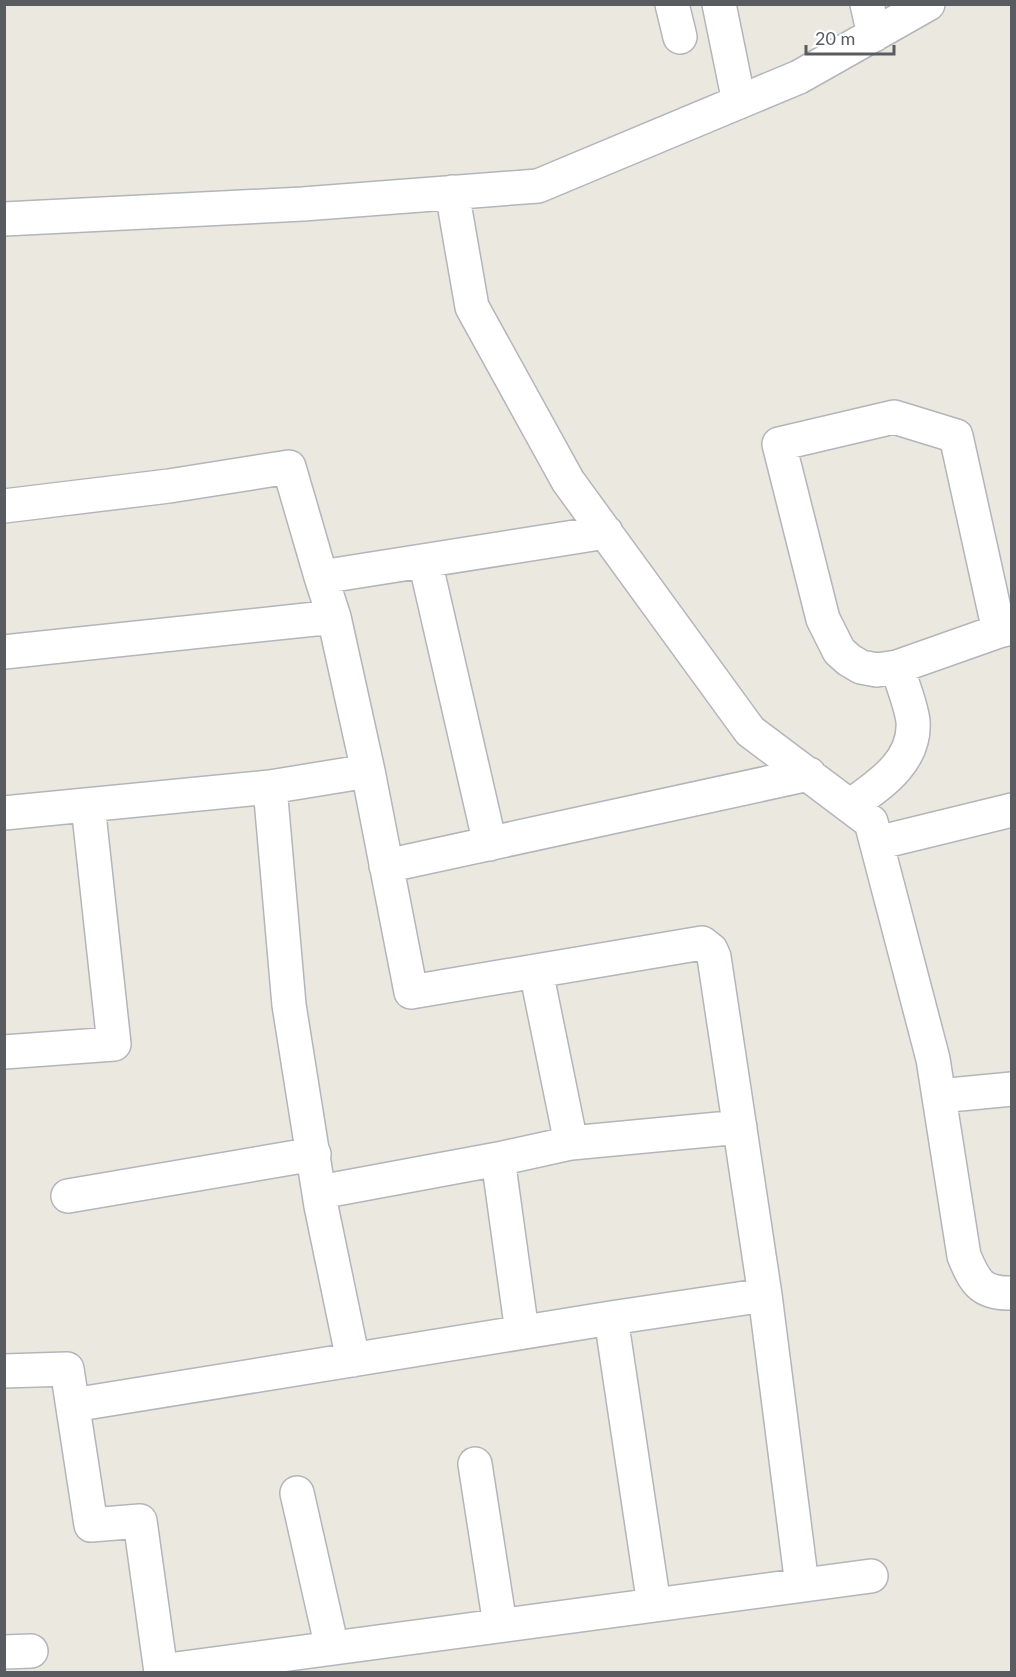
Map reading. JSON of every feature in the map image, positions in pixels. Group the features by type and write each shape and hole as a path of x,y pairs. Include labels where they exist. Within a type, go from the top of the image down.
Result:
{"street":[{"path":"672,4 680,37"},
{"path":"719,4 739,102"},
{"path":"4,219 303,204 538,186 799,77 870,20 928,4"},
{"path":"452,192 472,307 568,481 750,731 871,822 933,1059 964,1256 974,1278 984,1289 998,1293 1011,1293"},
{"path":"894,417 956,436 1005,629 897,668 877,670 861,667 849,660 839,651 823,619 779,444 894,417"},
{"path":"4,506 169,486 289,467 334,617 368,771 411,992 702,943 707,946 714,957 765,1295 802,1585"},
{"path":"321,577 606,532"},
{"path":"425,561 490,844"},
{"path":"4,652 334,617"},
{"path":"850,806 885,781 900,763 910,744 913,721 897,668"},
{"path":"4,813 270,787 368,771"},
{"path":"386,866 809,774"},
{"path":"270,787 289,1005 321,1206 353,1359"},
{"path":"4,1052 114,1044 88,805"},
{"path":"877,843 1011,810"},
{"path":"536,971 572,1143"},
{"path":"939,1096 1011,1089"},
{"path":"320,1192 572,1143 740,1127"},
{"path":"68,1196 314,1154"},
{"path":"498,1159 522,1332"},
{"path":"73,1405 765,1295"},
{"path":"611,1318 654,1605"},
{"path":"4,1371 68,1369 91,1525 140,1521 161,1672 871,1576"},
{"path":"475,1464 500,1625"},
{"path":"297,1493 332,1648"}]}
